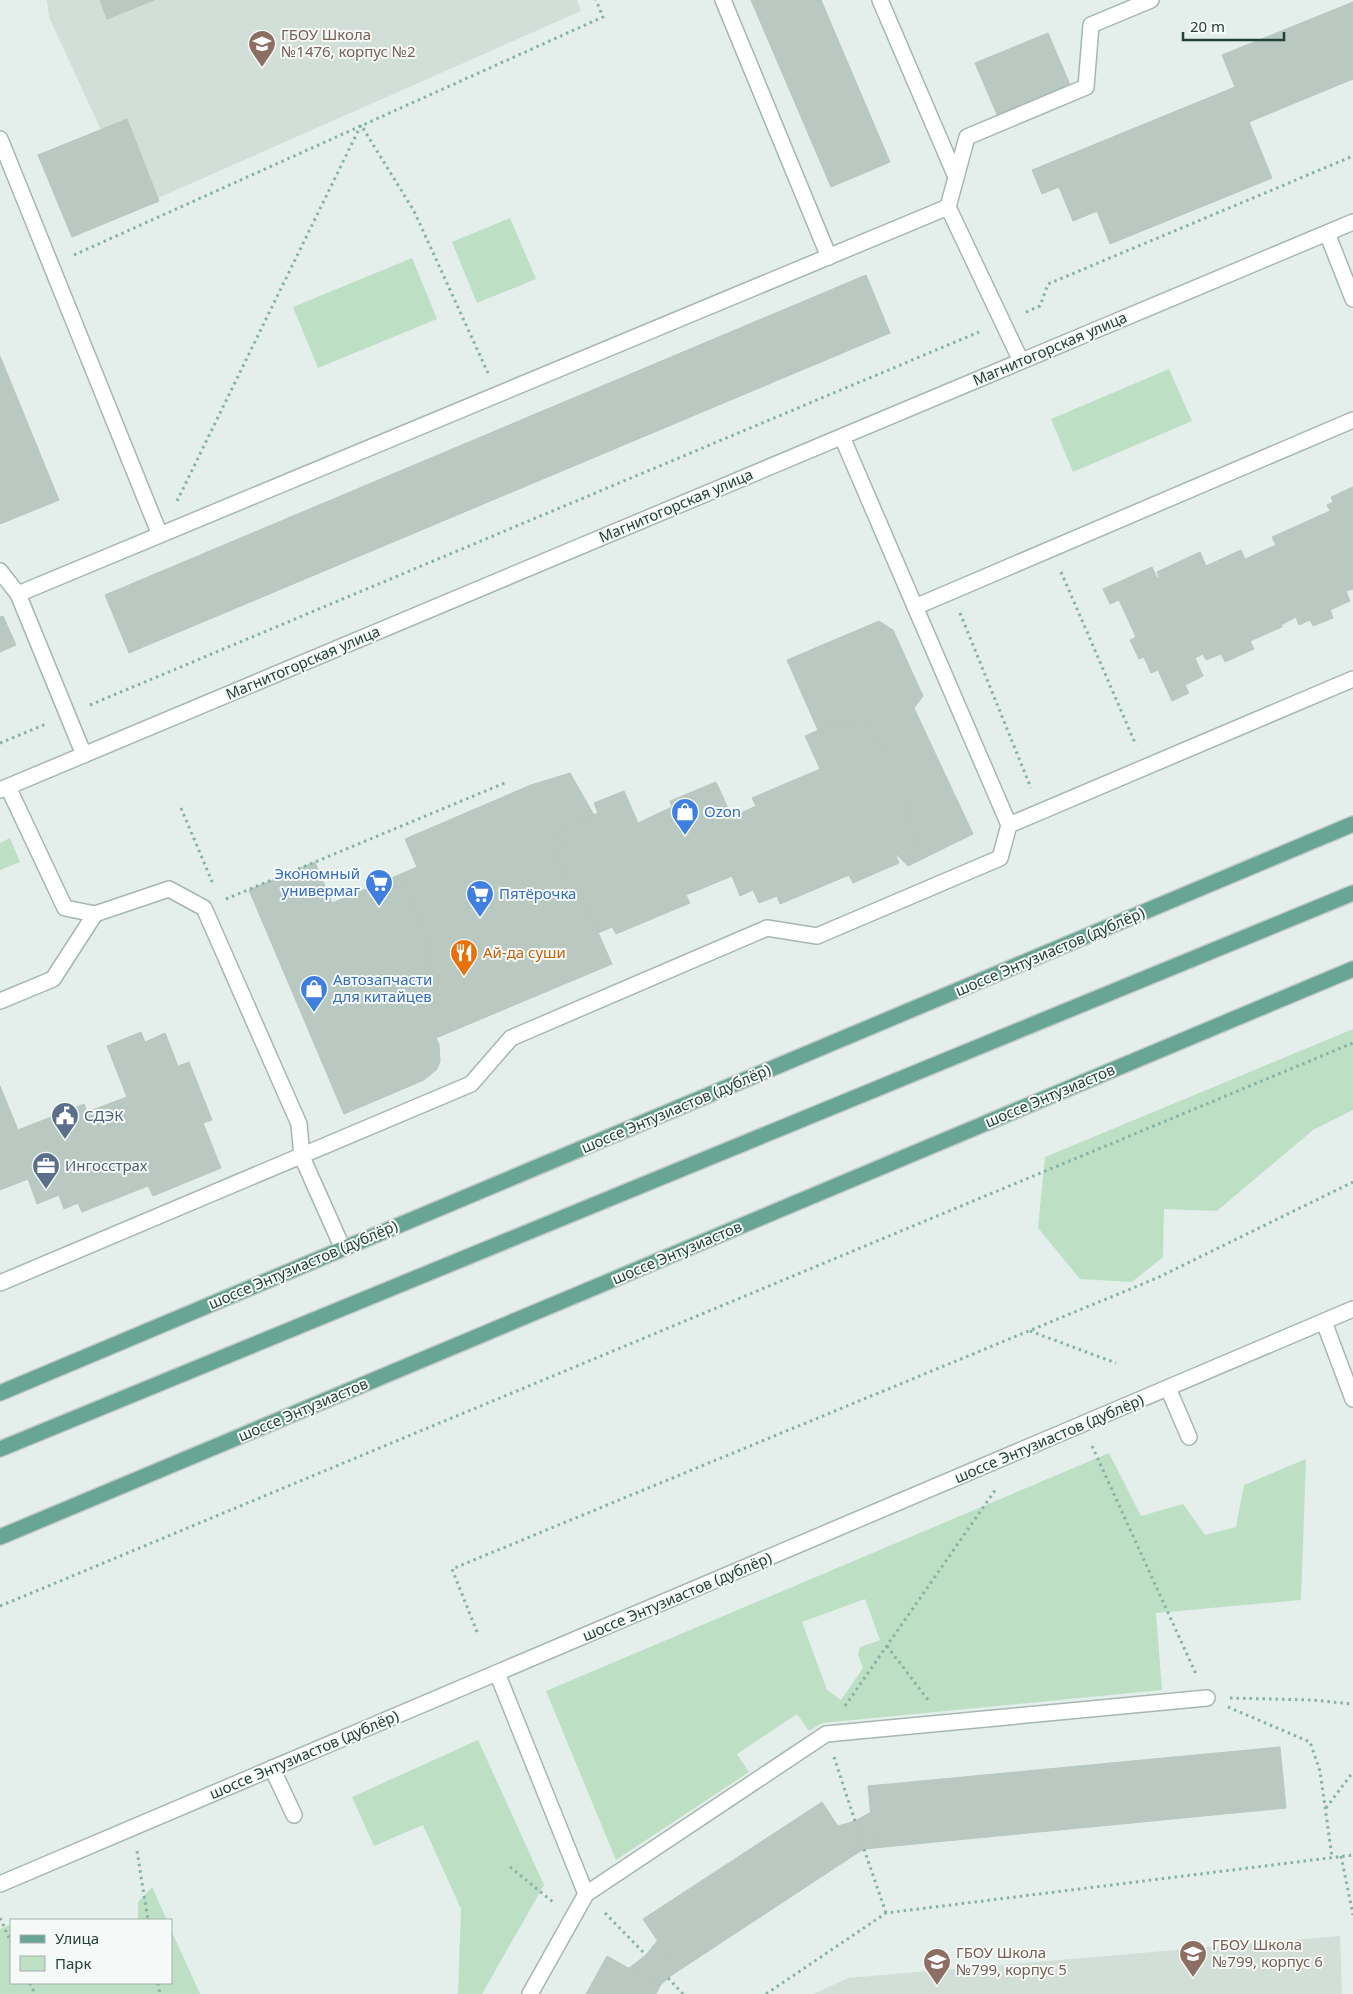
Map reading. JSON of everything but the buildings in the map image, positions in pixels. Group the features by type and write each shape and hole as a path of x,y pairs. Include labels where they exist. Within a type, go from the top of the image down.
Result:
{"main road":[{"name":"шоссе Энтузиастов (дублёр)","path":"0,1393 1353,824"},
{"path":"0,1449 1353,894"},
{"name":"шоссе Энтузиастов","path":"0,1537 1353,969"}],"street":[{"path":"723,0 829,257"},
{"path":"880,0 956,177"},
{"path":"1021,361 948,207 967,137 1086,87 1091,25 1151,0"},
{"path":"0,139 160,535"},
{"path":"18,594 948,207"},
{"name":"Магнитогорская улица","path":"4,789 1353,222"},
{"path":"1327,233 1353,299"},
{"path":"915,607 1353,420"},
{"path":"0,1283 471,1084 511,1038 767,928 817,936 1000,858 1009,825 842,437"},
{"path":"0,571 18,594 84,755"},
{"path":"1009,825 1353,678"},
{"path":"4,789 65,908 95,914 169,889 204,908 298,1124 302,1157 343,1249"},
{"path":"0,1001 53,979 95,914"},
{"name":"шоссе Энтузиастов (дублёр)","path":"0,1884 1353,1309"},
{"path":"1324,1322 1353,1399"},
{"path":"1168,1388 1189,1437"},
{"path":"497,1673 586,1894"},
{"path":"530,1994 586,1894 826,1734 1207,1698"},
{"path":"272,1768 294,1815"}],"path":[{"path":"51,265 603,17 596,0"},
{"path":"361,126 414,211 498,395"},
{"path":"160,535 361,126"},
{"path":"0,743 1040,306 1048,284 1353,156"},
{"path":"1051,548 1145,767"},
{"path":"951,592 1040,812"},
{"path":"229,897 507,782"},
{"path":"181,808 217,892"},
{"path":"0,1606 1353,1043"},
{"path":"477,1632 452,1569 1157,1278 1353,1182"},
{"path":"1030,1331 1116,1363"},
{"path":"1090,1442 1207,1698 1310,1742 1320,1771 1332,1856"},
{"path":"855,1821 826,1734 997,1487"},
{"path":"887,1646 945,1722"},
{"path":"1207,1698 1312,1700 1353,1704"},
{"path":"1326,1808 1353,1772"},
{"path":"136,1846 148,1919"},
{"path":"864,1849 886,1913"},
{"path":"766,1994 886,1913 1332,1856 1353,1855"},
{"path":"1341,1856 1353,1915"},
{"path":"510,1867 573,1918"},
{"path":"586,1894 646,1955"},
{"path":"0,1918 10,1940"},
{"path":"668,1978 683,1994"}],"shaded area":[{"name":"ГБОУ Школа №1476, корпус №2","path":"47,0 577,0 581,11 158,198 127,120 101,130 49,17"},
{"name":"ГБОУ Школа №799, корпус 6","path":"1340,1936 1342,1994 814,1994 848,1978"}],"green space":[{"path":"510,218 536,279 477,303 452,242"},
{"path":"412,258 437,319 318,368 293,307"},
{"path":"1169,369 1192,421 1073,472 1051,419"},
{"path":"10,838 20,862 0,870 0,843"},
{"path":"1353,1029 1353,1110 1313,1130 1217,1211 1164,1209 1163,1257 1132,1282 1080,1279 1038,1228 1045,1157"},
{"path":"1109,1453 1141,1516 1183,1504 1205,1535 1236,1527 1244,1485 1306,1459 1301,1600 1156,1613 1162,1690 822,1723 809,1731 797,1714 737,1754 749,1772 616,1860 546,1691","holes":["865,1599 880,1640 860,1647 858,1655 863,1668 841,1700 827,1690 802,1622"]},
{"path":"478,1740 544,1885 482,1994 458,1994 461,1909 423,1825 374,1846 352,1797"},
{"path":"152,1887 167,1919 138,1919 138,1902"},
{"path":"10,1924 10,1984 172,1984 172,1932 200,1994 0,1994 0,1929"}],"place":[{"name":"ГБОУ Школа №1476, корпус №2","path":"262,68"},
{"name":"Ozon","path":"685,836"},
{"name":"Экономный универмаг","path":"379,907"},
{"name":"Пятёрочка","path":"480,918"},
{"name":"Ай-да суши","path":"464,977"},
{"name":"Автозапчасти для китайцев","path":"314,1013"},
{"name":"СДЭК","path":"65,1140"},
{"name":"Ингосстрах","path":"46,1190"},
{"name":"ГБОУ Школа №799, корпус 6","path":"1193,1978"},
{"name":"ГБОУ Школа №799, корпус 5","path":"937,1986"}]}
